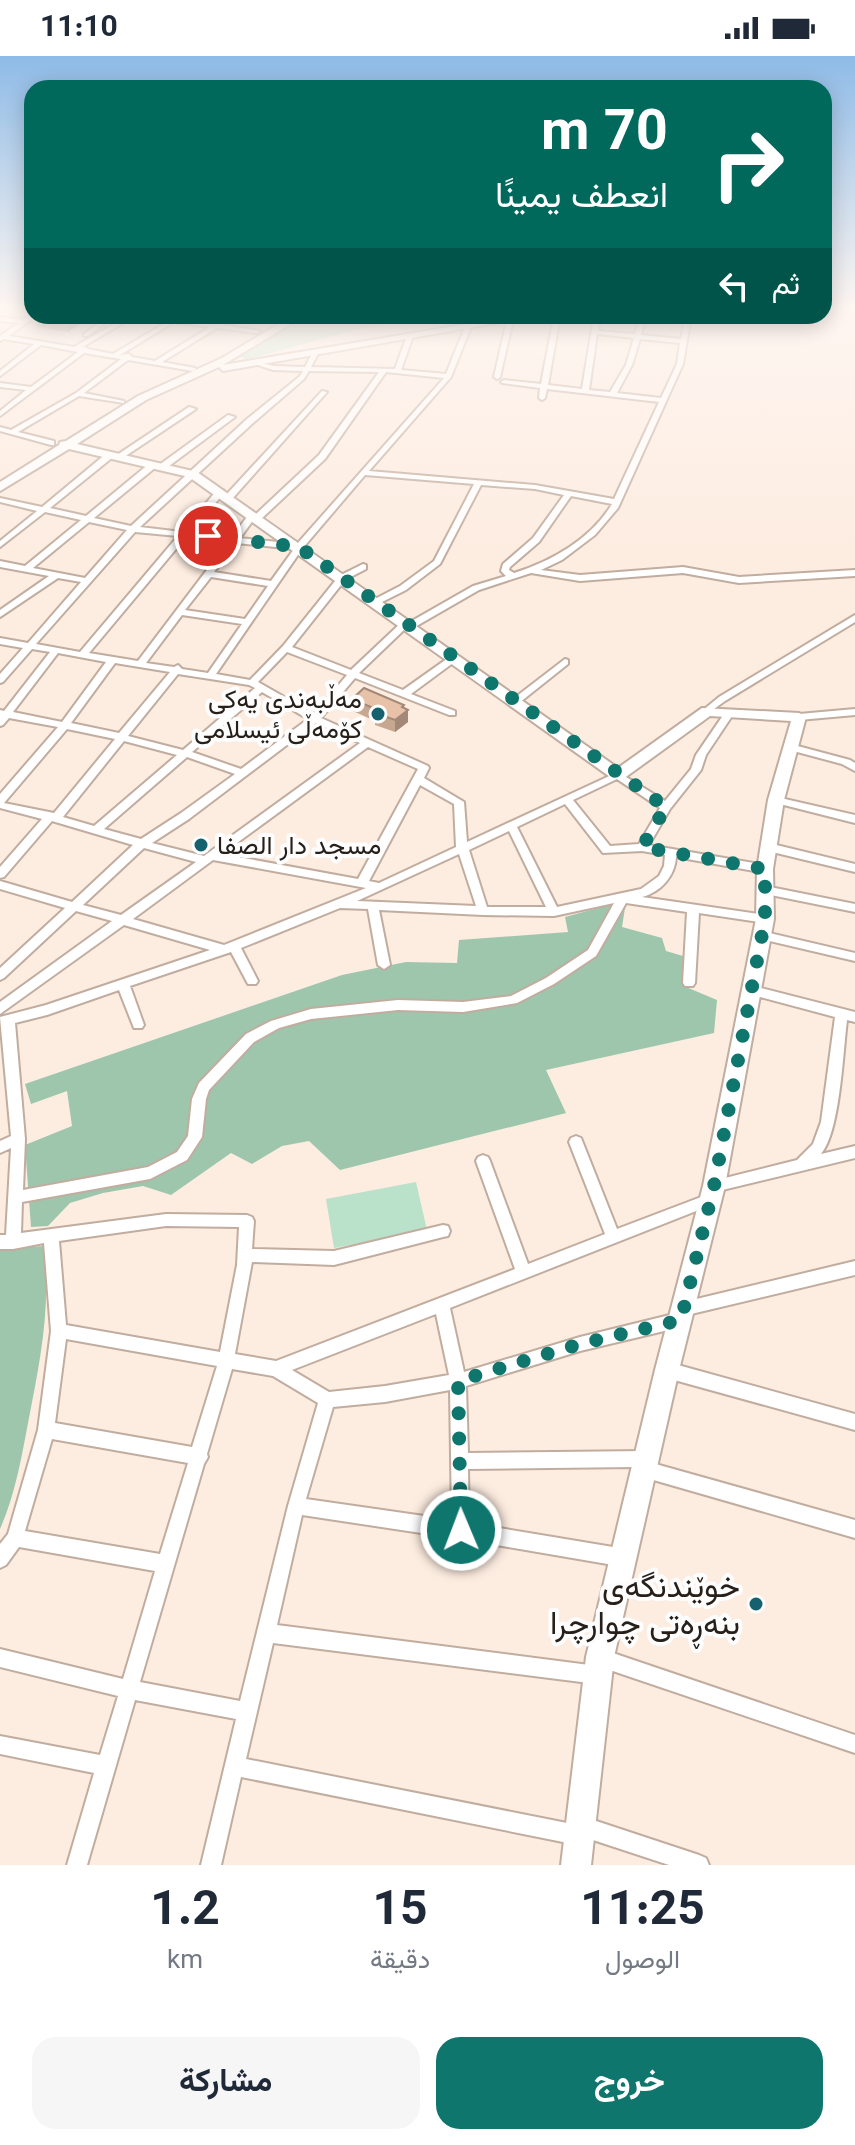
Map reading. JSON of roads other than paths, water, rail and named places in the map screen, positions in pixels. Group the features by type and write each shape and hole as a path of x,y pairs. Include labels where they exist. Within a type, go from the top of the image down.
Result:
{"street":[{"path":"3,410 29,390"},
{"path":"12,432 83,390"},
{"path":"3,480 122,402 150,390"},
{"path":"58,444 157,390"},
{"path":"0,680 133,529 288,390"},
{"path":"141,663 235,538 322,457 369,390"},
{"path":"211,675 299,547 437,390"},
{"path":"542,398 544,390"},
{"path":"589,390 661,400"},
{"path":"0,975 140,845 315,719 354,673 408,625 476,588 547,565 603,523 616,502 666,390"},
{"path":"82,655 182,533 324,392"},
{"path":"78,394 122,402"},
{"path":"0,545 42,509 114,456 192,409"},
{"path":"27,569 86,519 157,466 231,417"},
{"path":"0,429 193,474 666,807"},
{"path":"365,473 535,487 616,502"},
{"path":"376,602 416,580 437,562 478,484"},
{"path":"511,575 505,571 506,566 536,540 569,493"},
{"path":"0,500 133,529 299,547"},
{"path":"2,567 87,581"},
{"path":"95,831 188,752 256,685 342,578 363,567"},
{"path":"527,571 580,578 683,570 739,580 855,573"},
{"path":"208,574 274,584"},
{"path":"0,614 56,575"},
{"path":"179,612 248,622"},
{"path":"3,1017 47,1010 228,947 380,887 512,827 618,775 722,699 855,618"},
{"path":"0,641 178,668 256,685 315,719 424,768 362,883"},
{"path":"286,648 452,713"},
{"path":"2,717 57,649"},
{"path":"404,694 454,658"},
{"path":"113,659 65,725 0,803 54,816 140,845 380,887"},
{"path":"516,701 565,662"},
{"path":"0,874 54,816 178,668"},
{"path":"707,711 799,717 855,712"},
{"path":"642,847 666,807 696,770 701,755 729,713"},
{"path":"2,717 123,736 188,752 243,773"},
{"path":"576,1865 599,1666 667,1370 712,1193 763,927 766,869 776,800 799,717"},
{"path":"77,1865 226,1361 247,1221 166,1220 7,1242 17,1197 18,1139 3,1017 14,999 367,743"},
{"path":"790,747 846,762 855,768"},
{"path":"418,779 459,802 462,848 483,911"},
{"path":"566,799 607,850 642,847 766,869 855,868"},
{"path":"776,800 855,819"},
{"path":"512,827 554,912"},
{"path":"337,903 554,912 645,892 663,879 670,866 671,852"},
{"path":"766,869 855,908"},
{"path":"0,885 228,947 252,981"},
{"path":"623,898 763,927 855,957"},
{"path":"17,1197 150,1173 182,1156 195,1137 199,1099 204,1087 250,1038 275,1024 311,1014 398,1005 463,1007 513,1000 592,953 623,898"},
{"path":"373,906 384,965"},
{"path":"689,983 693,911"},
{"path":"123,985 138,1025"},
{"path":"749,990 848,1015 828,1122 819,1147 801,1165"},
{"path":"0,994 14,999"},
{"path":"0,1147 18,1139"},
{"path":"576,1142 613,1237"},
{"path":"276,1369 613,1237 712,1193 855,1152"},
{"path":"483,1161 524,1272"},
{"path":"244,1255 334,1258 443,1231"},
{"path":"0,1559 15,1538 46,1430 59,1331 51,1236"},
{"path":"59,1331 276,1369 327,1400 458,1381 683,1314 855,1268"},
{"path":"442,1304 458,1381 461,1530"},
{"path":"667,1370 855,1422"},
{"path":"211,1865 296,1506 327,1400"},
{"path":"46,1430 200,1457"},
{"path":"460,1461 645,1464 855,1529"},
{"path":"296,1506 625,1558"},
{"path":"15,1538 167,1564"},
{"path":"265,1633 599,1666 855,1744"},
{"path":"0,1658 128,1689 247,1712"},
{"path":"0,1745 106,1766"},
{"path":"234,1766 578,1830 699,1865"}],"place":[{"name":"مەڵبەندی یەکی کۆمەڵی ئیسلامی","path":"378,714"},
{"name":"مسجد دار الصفا","path":"201,845"},
{"name":"خوێندنگەی بنەڕەتی چوارچرا","path":"756,1604"}]}
